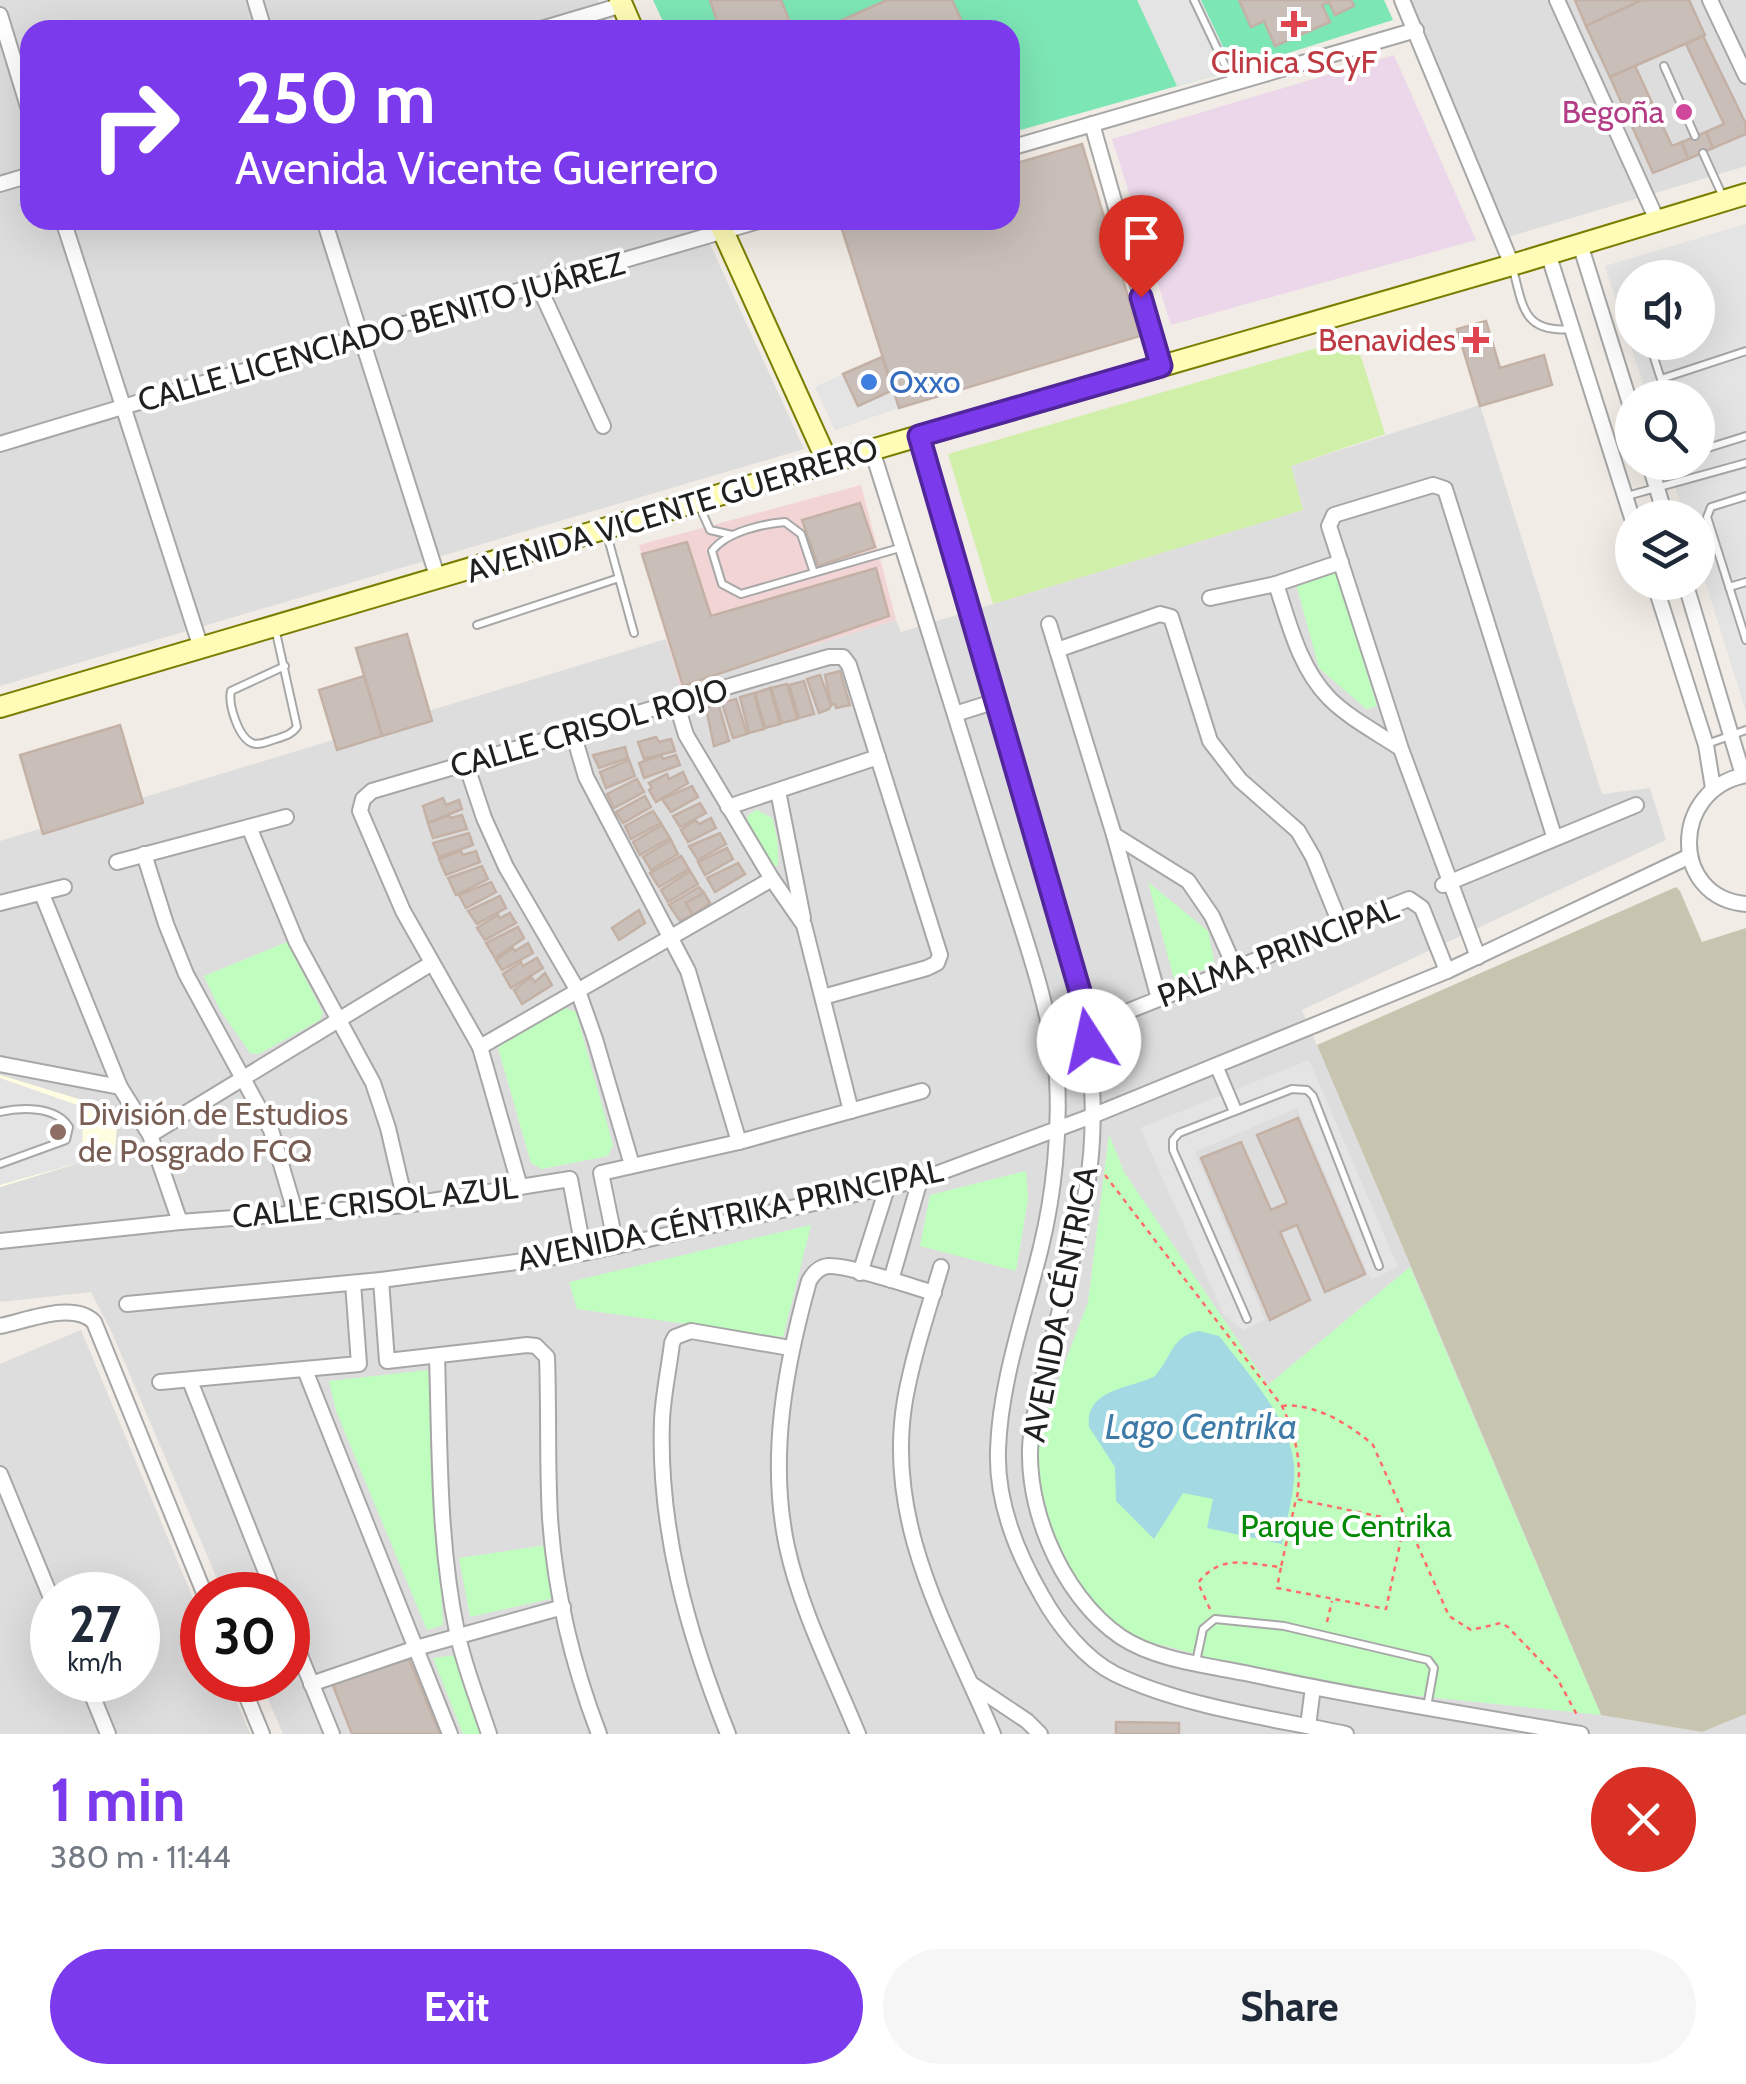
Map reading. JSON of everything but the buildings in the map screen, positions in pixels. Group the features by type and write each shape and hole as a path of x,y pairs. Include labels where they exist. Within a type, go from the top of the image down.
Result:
{"main road":[{"name":"AVENIDA VICENTE GUERRERO","path":"0,707 1746,194"},
{"path":"723,230 828,463"}],"street":[{"path":"1402,0 1512,265"},
{"path":"1557,0 1657,220"},
{"path":"1710,0 1746,76"},
{"path":"568,20 621,2"},
{"path":"0,15 20,80"},
{"path":"1020,145 1416,30"},
{"path":"1092,124 1161,366"},
{"path":"66,230 201,648"},
{"path":"327,230 438,579"},
{"name":"CALLE LICENCIADO BENITO JUÁREZ","path":"0,444 361,335 539,287 709,230"},
{"path":"1580,244 1623,380"},
{"path":"1548,253 1627,500"},
{"path":"539,287 603,426"},
{"name":"AVENIDA CÉNTRICA","path":"919,436 1086,1012 1092,1069 1088,1183 1030,1448 1033,1486 1058,1567 1098,1616 1121,1637 1149,1650 1313,1687 1581,1727"},
{"name":"AVENIDA CÉNTRICA","path":"872,450 1024,937 1049,1031 1056,1078 1056,1130 1048,1207 1014,1357 998,1452 1001,1492 1010,1529 1028,1573 1049,1608 1076,1643 1110,1672 1157,1692 1346,1734"},
{"path":"1655,480 1661,500"},
{"path":"1474,959 1340,562 1329,526 1334,515 1433,485 1445,489 1554,836"},
{"path":"1210,598 1276,584 1340,562"},
{"path":"1276,584 1312,678 1341,709 1400,749"},
{"path":"1660,600 1706,744 1713,788"},
{"path":"1690,600 1744,775 1713,788 1698,804 1690,824 1690,856 1704,883 1719,896 1746,904"},
{"path":"1058,650 1160,614 1171,617 1210,741 1240,780 1298,830 1313,856 1341,926"},
{"path":"1049,624 1114,834 1159,999"},
{"name":"CALLE CRISOL ROJO","path":"432,963 379,862 360,811 363,799 372,791 829,657 848,660 878,757"},
{"path":"955,714 996,701"},
{"path":"676,702 686,735 804,926"},
{"path":"573,733 586,777 672,936 706,1020 739,1142"},
{"path":"728,807 878,757 940,954 937,963 927,968 823,998"},
{"path":"466,764 506,867 578,991 632,1166"},
{"path":"778,791 804,926 852,1111"},
{"path":"1448,881 1636,805"},
{"path":"118,862 286,816"},
{"path":"249,827 298,944 373,1083 406,1205"},
{"path":"1114,834 1188,881 1212,916 1235,968"},
{"path":"144,854 186,974 272,1130 296,1214"},
{"name":"AVENIDA CÉNTRIKA PRINCIPAL","path":"128,1304 381,1280 584,1253 920,1180 1092,1116 1447,971 1690,856"},
{"path":"480,1047 772,879"},
{"path":"0,903 64,887"},
{"path":"42,894 120,1087 150,1134 180,1222"},
{"name":"PALMA PRINCIPAL","path":"1126,1012 1404,900 1415,901 1422,908 1447,971"},
{"path":"150,1134 432,963 480,1047 520,1186"},
{"path":"0,1064 120,1087"},
{"path":"616,1246 601,1173 739,1142 922,1091"},
{"name":"CALLE CRISOL AZUL","path":"0,1242 180,1222 406,1205 570,1179 584,1253"},
{"path":"892,1280 920,1180"},
{"path":"860,1273 887,1188"},
{"path":"858,1734 806,1609 787,1546 779,1472 784,1382 790,1348 814,1274 828,1266 934,1293"},
{"path":"942,1267 904,1402 904,1506 927,1585 993,1734"},
{"path":"381,1280 386,1361 528,1345 536,1346 547,1357 550,1520 563,1608 581,1686 600,1734"},
{"path":"160,1382 359,1364 352,1283"},
{"path":"0,1326 74,1312 88,1316 98,1330 196,1572"},
{"path":"728,1734 678,1584 667,1508 662,1420 672,1344 680,1334 694,1331 790,1348"},
{"path":"437,1357 440,1509 458,1636 489,1734"},
{"path":"305,1370 450,1734"},
{"path":"190,1381 266,1572"},
{"path":"0,1474 40,1572"},
{"path":"332,1734 311,1684 416,1648 563,1608"},
{"path":"972,1685 1040,1734"},
{"path":"1308,1726 1313,1687"},
{"path":"95,1702 108,1734"},
{"path":"249,1702 262,1734"}],"lane":[{"path":"1194,0 1233,83"},
{"path":"1664,66 1695,136"},
{"path":"1703,153 1724,200"},
{"path":"1512,265 1524,310 1538,327 1572,330"},
{"path":"1655,360 1661,378 1746,352"},
{"path":"1715,446 1746,436"},
{"path":"1626,496 1746,463"},
{"path":"1746,496 1707,513 1746,640"},
{"path":"698,502 710,530 733,535"},
{"path":"814,573 801,534 792,525 778,522 733,535 716,545 712,556 722,584 741,594 903,548"},
{"path":"605,530 634,633"},
{"path":"477,624 619,578"},
{"path":"1729,587 1746,582"},
{"path":"274,627 285,666 296,730 260,744 252,743 245,738 236,717 230,691 285,666"},
{"path":"1706,744 1746,730"},
{"path":"1216,1066 1236,1110"},
{"path":"1247,1320 1172,1145 1179,1133 1292,1088 1307,1090 1313,1096 1379,1266"},
{"path":"0,1112 31,1109 51,1113 69,1127 66,1140 0,1164"},
{"path":"1196,1663 1203,1629 1216,1619 1284,1626 1428,1660 1434,1668 1427,1707"}],"path":[{"path":"1090,1153 1282,1406 1293,1430 1301,1467 1277,1588 1386,1609 1401,1526 1396,1520 1296,1499"},
{"path":"1282,1406 1298,1405 1353,1427 1373,1445 1449,1616 1471,1630 1500,1623 1508,1627 1557,1678 1581,1727"},
{"path":"1401,1526 1406,1522"},
{"path":"1216,1619 1198,1583 1209,1568 1225,1562 1280,1567"},
{"path":"1324,1636 1332,1599"}],"shaded area":[{"path":"0,0 598,0 607,20 20,20 20,230 704,230 804,449 0,686"},
{"path":"1137,0 1201,0 1234,70 1177,86"},
{"path":"1395,0 1746,0 1746,166 1505,238"},
{"path":"1394,55 1476,240 1171,325 1112,139"},
{"path":"1746,224 1746,712 1711,600 1715,600 1715,500 1679,500 1673,480 1715,480 1715,380 1642,380 1635,360 1715,360 1715,260 1625,260"},
{"path":"1615,263 1615,297 1605,266"},
{"path":"843,374 858,406 893,390 899,408 835,430 815,387"},
{"path":"1480,405 1602,794 1650,788 1666,840 1302,1010 1601,1714 1702,1732 1746,1714 1746,1734 283,1734 269,1702 310,1702 310,1572 214,1572 91,1292 0,1302 0,1187 114,1152 118,1112 0,1075 0,841 666,639 681,685 896,620 901,632 1303,510 1291,466"},
{"path":"861,485 896,620 680,685 639,545"},
{"path":"1676,887 1702,942 1746,928 1746,1714 1702,1732 1601,1715 1317,1045"},
{"path":"1309,1060 1398,1267 1371,1280 1297,1108 1195,1152 1265,1320 1243,1330 1224,1315 1140,1128"},
{"name":"División de Estudios de Posgrado FCQ","path":"0,1075 118,1111 115,1152 0,1187"},
{"name":"División de Estudios de Posgrado FCQ","path":"0,1078 83,1107 82,1162 0,1185"},
{"path":"81,1330 182,1572 180,1702 237,1702 250,1734 0,1734 0,1364"}],"green space":[{"path":"653,0 1384,0 1393,20 1020,130 1020,20 662,20"},
{"path":"1355,337 1385,434 1291,466 1303,510 993,604 948,454"},
{"path":"1336,573 1377,706 1366,709 1319,668 1296,584"},
{"path":"757,810 772,818 778,853 778,865 774,867 769,865 745,823 749,814"},
{"path":"1148,882 1208,931 1215,966 1174,979"},
{"path":"287,942 323,1013 320,1020 259,1054 250,1053 220,1010 204,976"},
{"path":"563,1007 576,1012 613,1145 608,1156 542,1169 531,1163 498,1048"},
{"name":"Parque Centrika","path":"1109,1134 1124,1172 1268,1385 1410,1267 1601,1715 1315,1685 1123,1635 1060,1564 1032,1449 1088,1302"},
{"path":"1026,1171 1028,1199 1016,1271 920,1246 930,1195"},
{"path":"811,1225 783,1337 577,1309 569,1282"},
{"path":"428,1370 443,1625 427,1630 336,1411 329,1381"},
{"path":"547,1545 554,1598 470,1617 459,1558"},
{"path":"456,1655 480,1734 463,1734 433,1658"}],"water":[{"name":"Lago Centrika","path":"1199,1331 1219,1336 1268,1400 1285,1431 1294,1475 1282,1544 1207,1528 1213,1499 1183,1493 1154,1539 1116,1501 1115,1467 1089,1427 1094,1404 1112,1392 1155,1376 1177,1342"}],"place":[{"name":"Clinica SCyF","path":"1294,24"},
{"name":"Begoña","path":"1684,112"},
{"name":"Benavides","path":"1476,340"},
{"name":"Oxxo","path":"869,382"},
{"name":"División de Estudios de Posgrado FCQ","path":"58,1132"}],"route":[{"path":"1089,1041 1086,1012 919,436 1161,366 1141,297"}]}
